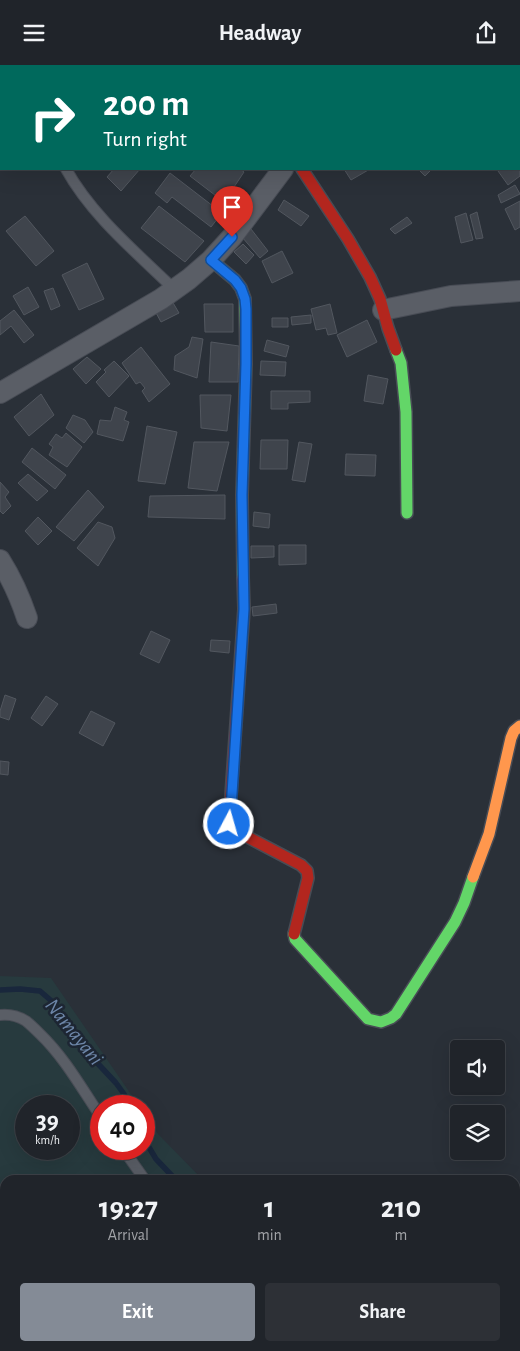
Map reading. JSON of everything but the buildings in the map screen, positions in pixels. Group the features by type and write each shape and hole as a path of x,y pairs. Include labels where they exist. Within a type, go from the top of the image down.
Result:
{"street":[{"path":"0,393 175,289 211,260 232,237 282,170"},
{"path":"303,170 348,239 370,277 380,299 401,363 406,412 407,513"},
{"path":"211,260 231,276 241,288 246,309 242,495 244,609 229,824 238,832 307,870 308,878 294,933 295,939 354,1005 371,1020 381,1022 396,1014 455,922 464,903 489,834 511,738 514,731 520,726"},
{"path":"383,310 451,297 520,291"},
{"path":"0,560 11,577 27,617"}],"lane":[{"path":"67,170 82,193 105,221 175,289"},
{"path":"0,1015 8,1014 19,1017 48,1042 90,1101"},
{"path":"131,1160 141,1175"}],"green space":[{"path":"0,976 51,978 131,1095 90,1095 90,1160 155,1160 155,1130 198,1175 0,1175"}],"waterway":[{"name":"Namayani","path":"0,990 40,991 55,1004 87,1052 116,1083 124,1095"},
{"name":"Namayani","path":"155,1157 171,1175"}],"traffic: fast":[{"path":"211,260 235,280 241,288 245,299 246,364 242,495 243,577"},
{"path":"396,350 401,363 406,412 407,513"},
{"path":"294,934 295,939 368,1019 381,1022 396,1014 455,922 473,877"}],"traffic: slow":[{"path":"473,877 489,834 511,738 514,731 520,726"}],"traffic: jam":[{"path":"303,170 348,239 370,277 380,299 396,350"},
{"path":"243,577 244,609 229,824 238,832 301,865 307,871 308,878 294,934"}],"route":[{"path":"229,824 244,609 242,495 246,309 241,288 235,280 211,260 232,237"}]}
